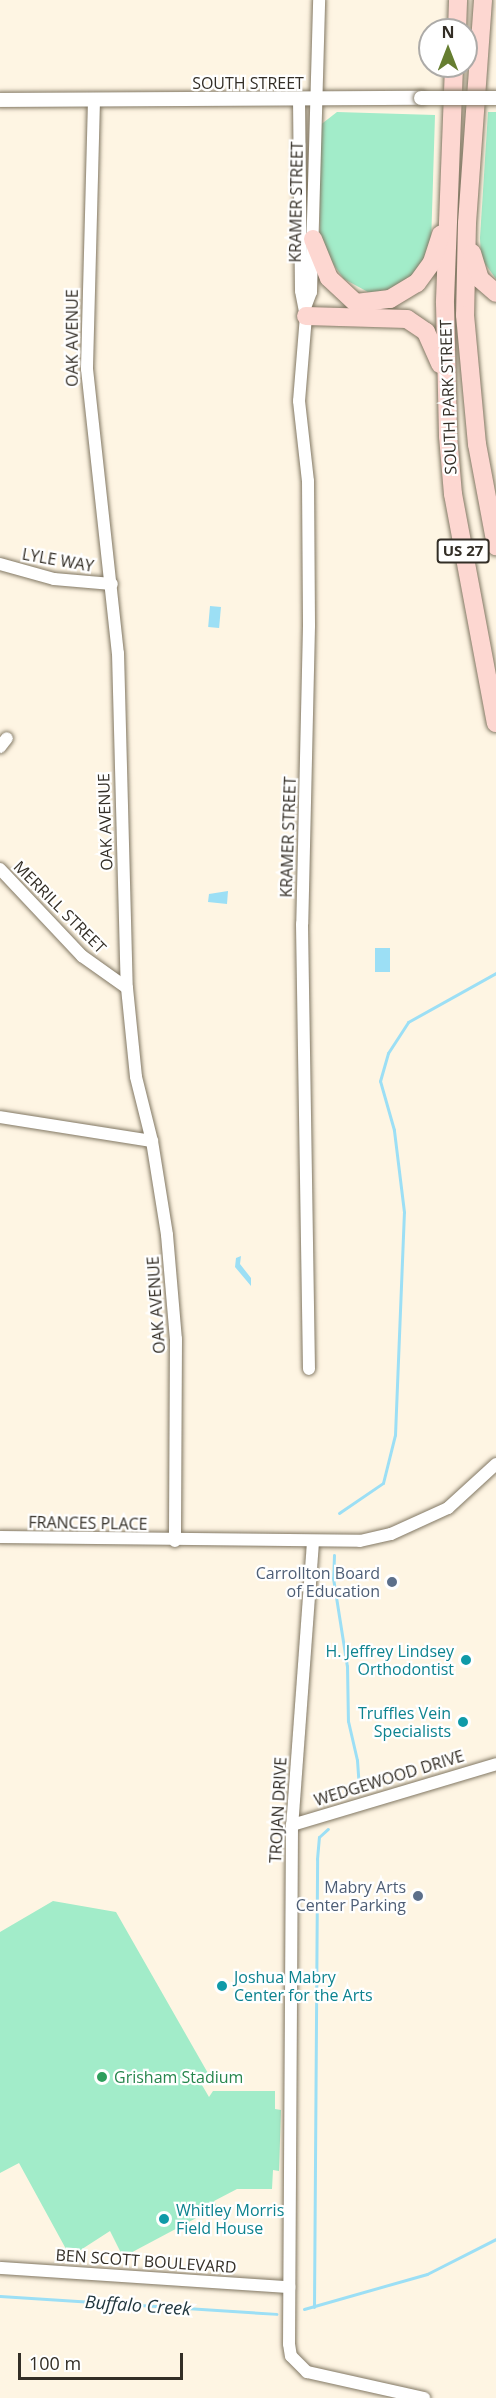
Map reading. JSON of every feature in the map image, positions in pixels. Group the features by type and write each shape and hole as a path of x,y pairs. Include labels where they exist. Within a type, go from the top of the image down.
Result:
{"main road":[{"path":"457,18 458,0"},
{"name":"SOUTH PARK STREET","path":"483,0 467,223 465,315 470,383 495,543"},
{"name":"SOUTH PARK STREET","path":"453,78 444,377 453,494 496,723"},
{"path":"306,310 390,298 417,283 432,262 448,209"},
{"path":"467,223 475,269 496,293"},
{"path":"313,239 329,278 356,303"},
{"path":"306,310 407,319 431,339 444,377"},
{"path":"495,543 496,515"}],"street":[{"name":"KRAMER STREET","path":"309,1369 302,924 309,626 308,481 299,401 306,310 311,292 319,0"},
{"name":"SOUTH STREET","path":"0,100 496,98"},
{"name":"KRAMER STREET","path":"299,99 301,291 306,310"},
{"name":"OAK AVENUE","path":"94,100 87,369 118,653 127,988 136,1077 152,1141 167,1235 176,1339 175,1541"},
{"name":"LYLE WAY","path":"0,564 54,579 112,584"},
{"name":"MERRILL STREET","path":"0,869 82,957 127,988"},
{"path":"0,1118 152,1141"},
{"path":"313,1542 360,1541 420,1523 474,1488 496,1464"},
{"name":"FRANCES PLACE","path":"0,1537 313,1542"},
{"name":"TROJAN DRIVE","path":"313,1542 292,1826 289,2344 291,2356 304,2369 392,2395 423,2398"},
{"name":"WEDGEWOOD DRIVE","path":"292,1826 496,1764"},
{"name":"BEN SCOTT BOULEVARD","path":"0,2268 289,2287"}],"green space":[{"path":"337,112 435,115 431,245 423,267 404,287 388,293 368,292 344,279 320,246 319,126"},
{"path":"488,112 496,112 496,279 481,258 480,238"},
{"name":"Grisham Stadium","path":"53,1901 116,1912 209,2075 199,2080 209,2097 213,2091 275,2091 275,2109 281,2110 279,2171 273,2170 272,2189 237,2189 214,2201 217,2207 123,2257 110,2231 79,2251 66,2249 19,2163 0,2173 0,1932"}],"water":[{"path":"210,606 221,607 219,628 208,627"},
{"path":"228,891 227,904 208,902 209,894"},
{"path":"375,948 390,948 390,972 375,972"},
{"path":"241,1256 240,1264 251,1278 251,1286 235,1267 236,1258"}],"waterway":[{"path":"339,1513 383,1483 395,1435 404,1212 394,1130 380,1081 388,1053 408,1022 496,973"},
{"path":"334,1555 333,1578 347,1666 348,1721 357,1760 359,1789"},
{"path":"314,2307 317,1859 319,1837 328,1829"},
{"name":"Buffalo Creek","path":"304,2309 427,2274 496,2239"},
{"name":"Buffalo Creek","path":"0,2296 276,2314"}],"place":[{"name":"Carrollton Board of Education","path":"392,1582"},
{"name":"H. Jeffrey Lindsey Orthodontist","path":"466,1660"},
{"name":"Truffles Vein Specialists","path":"463,1722"},
{"name":"Mabry Arts Center Parking","path":"418,1896"},
{"name":"Joshua Mabry Center for the Arts","path":"222,1986"},
{"name":"Grisham Stadium","path":"102,2077"},
{"name":"Whitley Morris Field House","path":"164,2219"}]}
